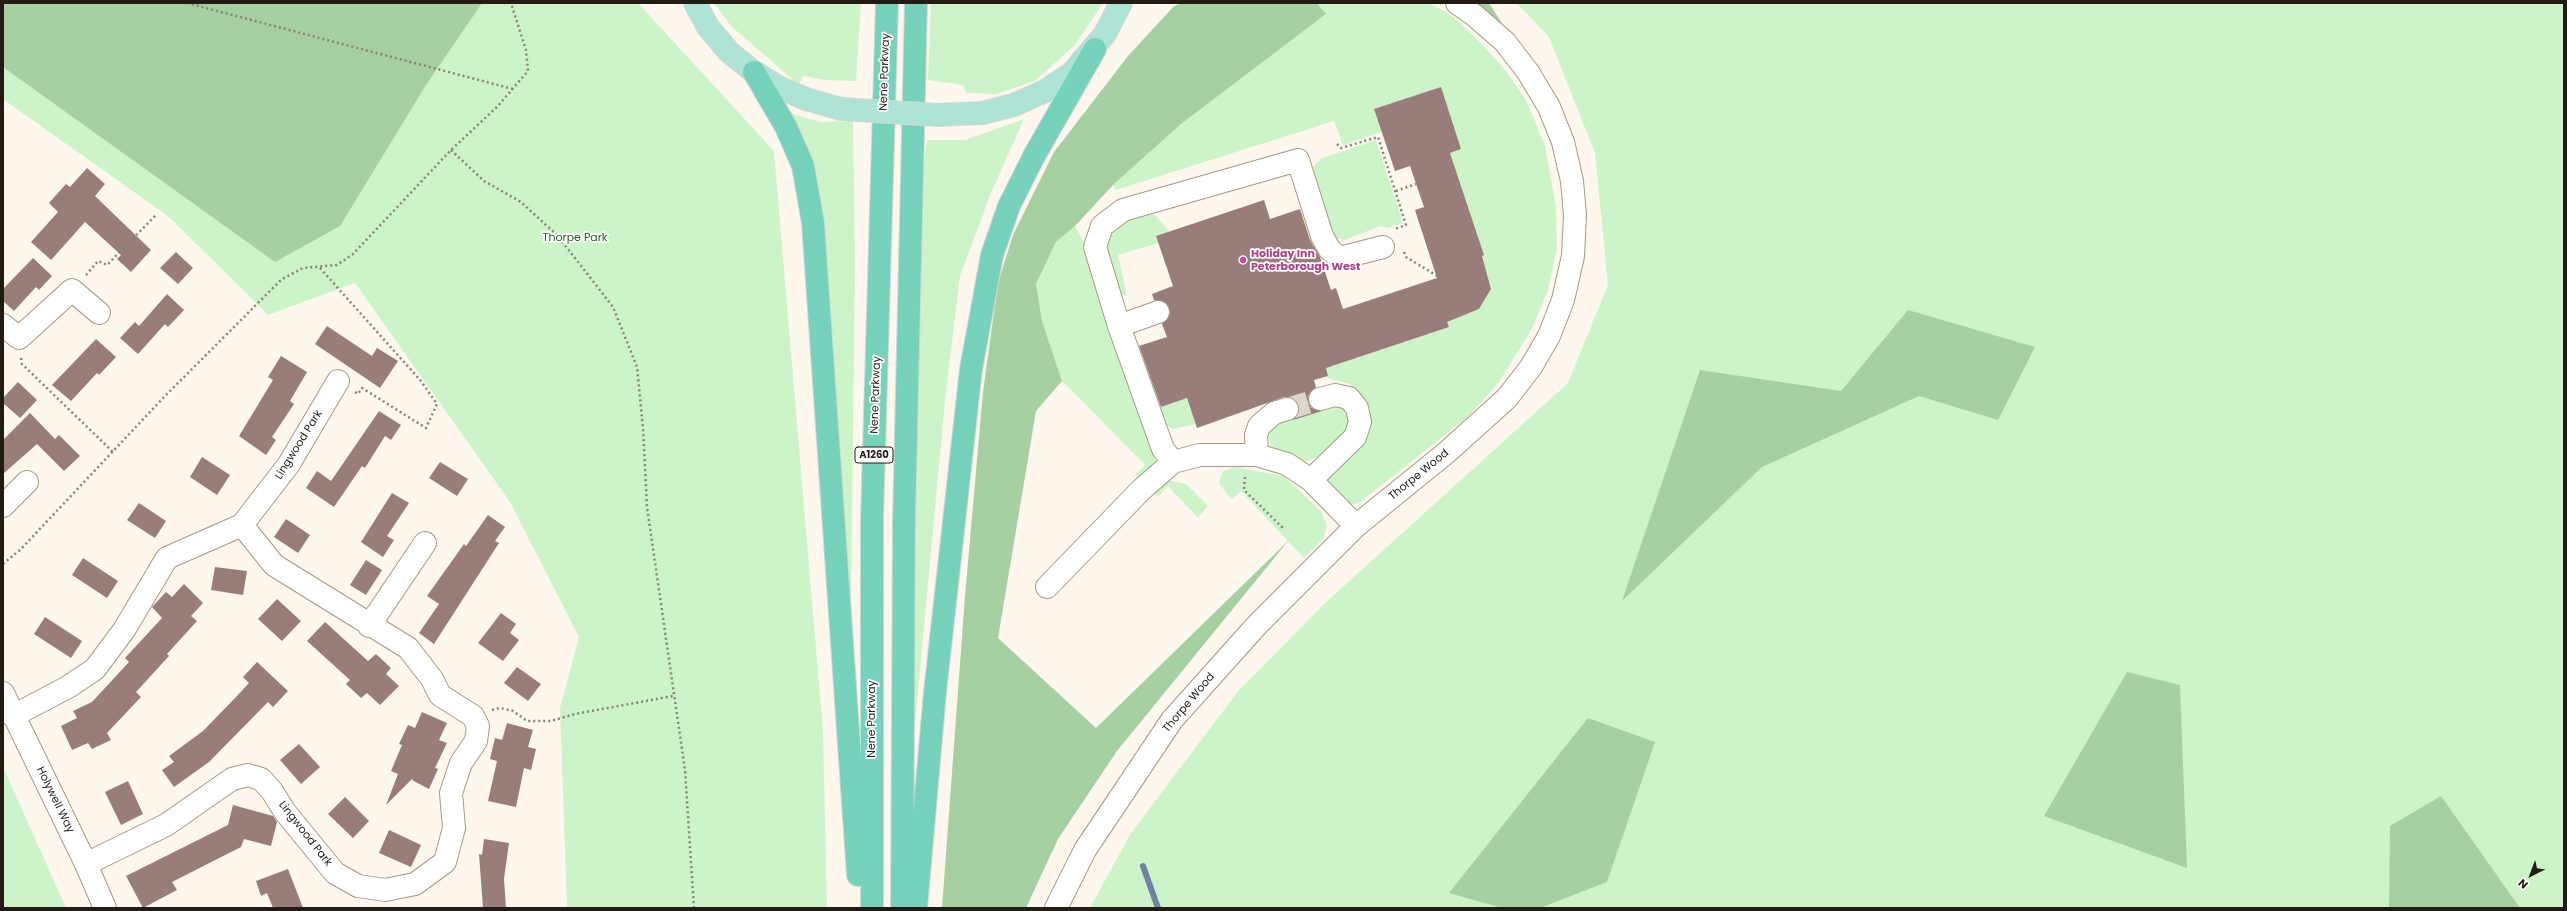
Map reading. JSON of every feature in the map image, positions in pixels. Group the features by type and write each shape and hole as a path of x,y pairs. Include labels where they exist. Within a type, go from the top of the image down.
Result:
{"highway":[{"name":"Nene Parkway","path":"872,908 872,518 887,3"},
{"name":"A1260","path":"902,908 904,521 916,3"},
{"path":"916,908 936,692 971,369 992,255 1009,206 1034,156 1095,49"},
{"path":"754,72 786,127 803,166 813,223 861,908"}],"main road":[{"path":"679,3 708,27 729,52 754,72 778,87 806,99 841,109 938,115 982,113 1014,105 1044,91 1072,73 1095,49 1118,11"},
{"path":"695,3 708,27"}],"street":[{"path":"1118,11 1134,3"},
{"name":"Thorpe Wood","path":"1056,908 1085,850 1172,720 1257,625 1356,526 1446,453 1507,398 1531,367 1549,336 1563,300 1573,256 1575,214 1572,181 1563,142 1549,107 1528,72 1505,42 1474,15 1457,3"},
{"path":"1173,462 1163,450 1119,326 1095,247 1102,226 1123,210 1298,160 1322,236 1330,250 1340,258 1394,242"},
{"path":"11,331 72,290 99,313"},
{"path":"1119,326 1158,312"},
{"name":"Lingwood Park","path":"13,716 68,687 95,669 124,630 167,558 242,525 289,464 338,381"},
{"path":"1311,480 1355,438 1360,422 1357,408 1349,398 1336,395 1320,399"},
{"path":"1257,454 1256,435 1259,426 1274,413 1287,409"},
{"path":"1047,587 1141,490 1173,462 1200,455 1257,454 1287,464 1311,480 1356,526"},
{"path":"3,506 27,482"},
{"path":"242,525 274,565 369,626 408,648 432,679 440,695 473,716"},
{"path":"369,626 425,543"},
{"name":"Holywell Way","path":"3,693 86,864 105,908"},
{"name":"Lingwood Park","path":"86,864 166,825 232,779 248,775 261,779 335,872 358,886 385,890 415,884 444,862 454,828 451,793 462,763 476,741 478,726 473,716"}],"path":[{"path":"187,3 513,89"},
{"path":"3,564 21,549 113,452 282,279 304,268 320,268 337,264 353,254 451,150 497,107 528,71 526,50 511,3"},
{"path":"1337,144 1341,148 1378,137 1406,225 1395,229 1394,242 1406,257 1449,283"},
{"path":"451,150 484,181 521,202 558,236 613,307 637,367 643,428 647,507 673,696 685,770 694,908"},
{"path":"1396,191 1416,184"},
{"path":"72,290 98,261 107,265 156,215"},
{"path":"320,268 421,381 437,404 426,428 362,388 358,394 338,381"},
{"path":"11,331 22,364 113,452"},
{"path":"473,716 500,708 513,712 527,721 551,721 575,714 673,696"}],"green space":[{"name":"Thorpe Park","path":"3,3 638,3 774,151 823,731 827,908 567,908 560,708 579,637 510,502 355,283 268,315 169,217 3,99"},
{"path":"3,3 482,3 426,85 340,226 275,262 3,67"},
{"path":"714,3 861,3 856,81 825,80 803,76 799,85 731,26"},
{"path":"931,3 1103,3 1075,45 1035,81 996,94 966,93 963,85 928,80"},
{"path":"1182,3 1317,3 1326,14 1181,124 1113,185 1075,226 1056,242 1036,284 1042,321 1062,381 1036,411 998,638 1096,728 1289,540 1117,751 1058,839 1026,908 942,908 965,596 983,392 998,283 1013,235 1054,152 1128,56 1174,6"},
{"path":"1317,3 1428,3 1450,14 1480,42 1506,71 1526,100 1545,146 1556,207 1557,249 1548,290 1532,329 1499,382 1469,416 1359,503 1350,505 1324,478 1363,400 1350,384 1324,377 1328,375 1325,365 1332,366 1449,327 1447,322 1479,309 1491,289 1482,256 1484,255 1450,153 1461,149 1374,109 1382,132 1343,145 1334,121 1116,190 1113,185 1181,124 1326,14"},
{"path":"1474,3 1489,3 1503,25"},
{"path":"1516,3 2564,3 2564,908 1090,908 1131,833 1239,690 1324,604 1568,383 1608,285 1595,153 1549,37"},
{"path":"782,111 820,122 853,121 855,266 851,608 844,608 828,343"},
{"path":"1024,119 991,193 960,276 945,401 914,735 907,730 919,201 927,140 965,140"},
{"path":"1376,140 1403,223 1387,228 1381,226 1344,240 1337,238 1330,233 1313,174 1314,166 1322,158"},
{"path":"1146,213 1155,215 1169,231 1156,236 1159,243 1118,255 1127,296 1120,294 1103,247 1116,223"},
{"path":"1075,226 1087,248 1154,454 1155,463 1139,480 1135,475 1145,465 1062,381 1042,321 1036,284 1056,242"},
{"path":"1908,310 2035,347 1998,420 1919,396 1762,467 1622,601 1700,370 1841,391"},
{"path":"1187,398 1196,424 1173,429 1164,424 1158,408"},
{"path":"1323,401 1349,409 1351,418 1347,432 1321,456 1308,461 1293,460 1270,445 1268,433 1274,420 1285,413"},
{"path":"1234,467 1284,476 1321,511 1327,525 1324,538 1304,558 1241,491 1232,499 1227,494 1219,483 1222,472"},
{"path":"1168,480 1186,484 1208,506 1198,518 1168,486 1158,497 1153,492"},
{"path":"2127,672 2180,685 2187,868 2044,816"},
{"path":"1588,718 1655,742 1607,882 1540,908 1502,908 1449,893"},
{"path":"3,767 66,908 3,908"},
{"path":"2441,796 2520,908 2389,908 2390,826"}],"building":[{"name":"Holiday Inn Peterborough West","path":"1441,87 1461,149 1450,153 1484,255 1482,256 1491,289 1479,309 1447,322 1449,327 1326,368 1328,376 1314,380 1316,387 1308,396 1311,408 1322,411 1293,420 1299,412 1299,405 1290,397 1284,397 1197,428 1187,398 1161,407 1139,346 1167,337 1162,324 1170,314 1166,303 1154,300 1152,294 1173,286 1156,236 1264,200 1270,219 1300,209 1310,240 1320,257 1331,290 1336,288 1343,309 1437,278 1415,210 1424,207 1410,166 1395,171 1374,109"},
{"path":"87,168 105,184 95,196 151,250 131,272 117,259 121,255 85,222 51,260 31,242 58,212 49,203 66,184 70,187"},
{"path":"176,252 193,268 178,284 160,268"},
{"path":"33,258 52,276 39,290 36,287 14,311 3,301 3,289"},
{"path":"167,294 184,310 168,327 165,324 138,354 120,338 135,322 139,326"},
{"path":"327,326 372,356 377,348 398,361 380,388 315,344"},
{"path":"96,339 116,357 99,375 97,373 71,401 52,385"},
{"path":"281,356 307,372 290,401 294,404 272,437 276,440 266,455 239,436 273,380 268,377"},
{"path":"18,382 37,400 20,418 3,403 3,398"},
{"path":"379,411 401,425 391,440 385,436 365,468 362,466 334,507 306,488 317,471 331,481"},
{"path":"30,413 55,439 59,435 80,456 64,471 37,444 3,474 3,440"},
{"path":"202,457 230,475 217,495 190,477"},
{"path":"440,462 468,479 457,496 429,478"},
{"path":"392,493 409,503 387,536 394,540 383,557 361,542"},
{"path":"139,503 166,521 155,538 127,520"},
{"path":"488,515 505,527 495,541 499,543 434,644 419,633 439,604 427,596 464,544 466,546"},
{"path":"286,519 310,535 298,553 274,537"},
{"path":"83,558 118,581 107,598 72,575"},
{"path":"366,560 382,570 366,595 350,585"},
{"path":"215,567 247,571 243,595 211,590"},
{"path":"184,584 203,603 191,616 197,621 167,654 169,656 136,692 141,697 107,733 111,740 92,749 88,743 72,750 61,726 77,718 73,711 92,702 129,662 125,658 162,618 152,607 166,592 172,597"},
{"path":"277,599 301,621 282,641 258,619"},
{"path":"501,613 516,624 510,633 519,640 503,661 478,643"},
{"path":"45,617 82,641 71,658 34,634"},
{"path":"325,622 368,661 376,654 391,668 386,674 399,686 380,705 367,693 361,698 346,684 350,680 307,641"},
{"path":"257,662 288,691 273,707 268,702 209,762 174,787 162,770 174,762 169,756 203,731 237,696 249,683 243,677"},
{"path":"517,667 541,684 528,701 504,683"},
{"path":"422,712 447,723 439,740 447,743 435,768 438,769 429,789 412,780 413,778 386,805 398,774 391,771 402,745 399,744 408,725 415,728"},
{"path":"507,723 533,730 528,747 536,749 531,770 524,768 516,807 488,801 497,761 490,759 495,738 502,740"},
{"path":"299,744 320,767 301,784 280,760"},
{"path":"128,781 143,814 121,825 105,792"},
{"path":"345,797 369,821 353,838 328,814"},
{"path":"233,805 273,816 277,822 271,846 244,839 241,847 172,882 177,890 143,908 126,876 228,825"},
{"path":"389,830 421,845 411,867 379,853"},
{"path":"484,839 509,843 504,879 506,908 483,908 479,854 482,855"},
{"path":"288,869 303,908 273,908 267,893 261,896 256,881"}],"waterway":[{"path":"1143,866 1158,908"}],"tunnel":[{"path":"1287,409 1320,399"}],"place":[{"name":"Holiday Inn Peterborough West","path":"1243,260"}]}
